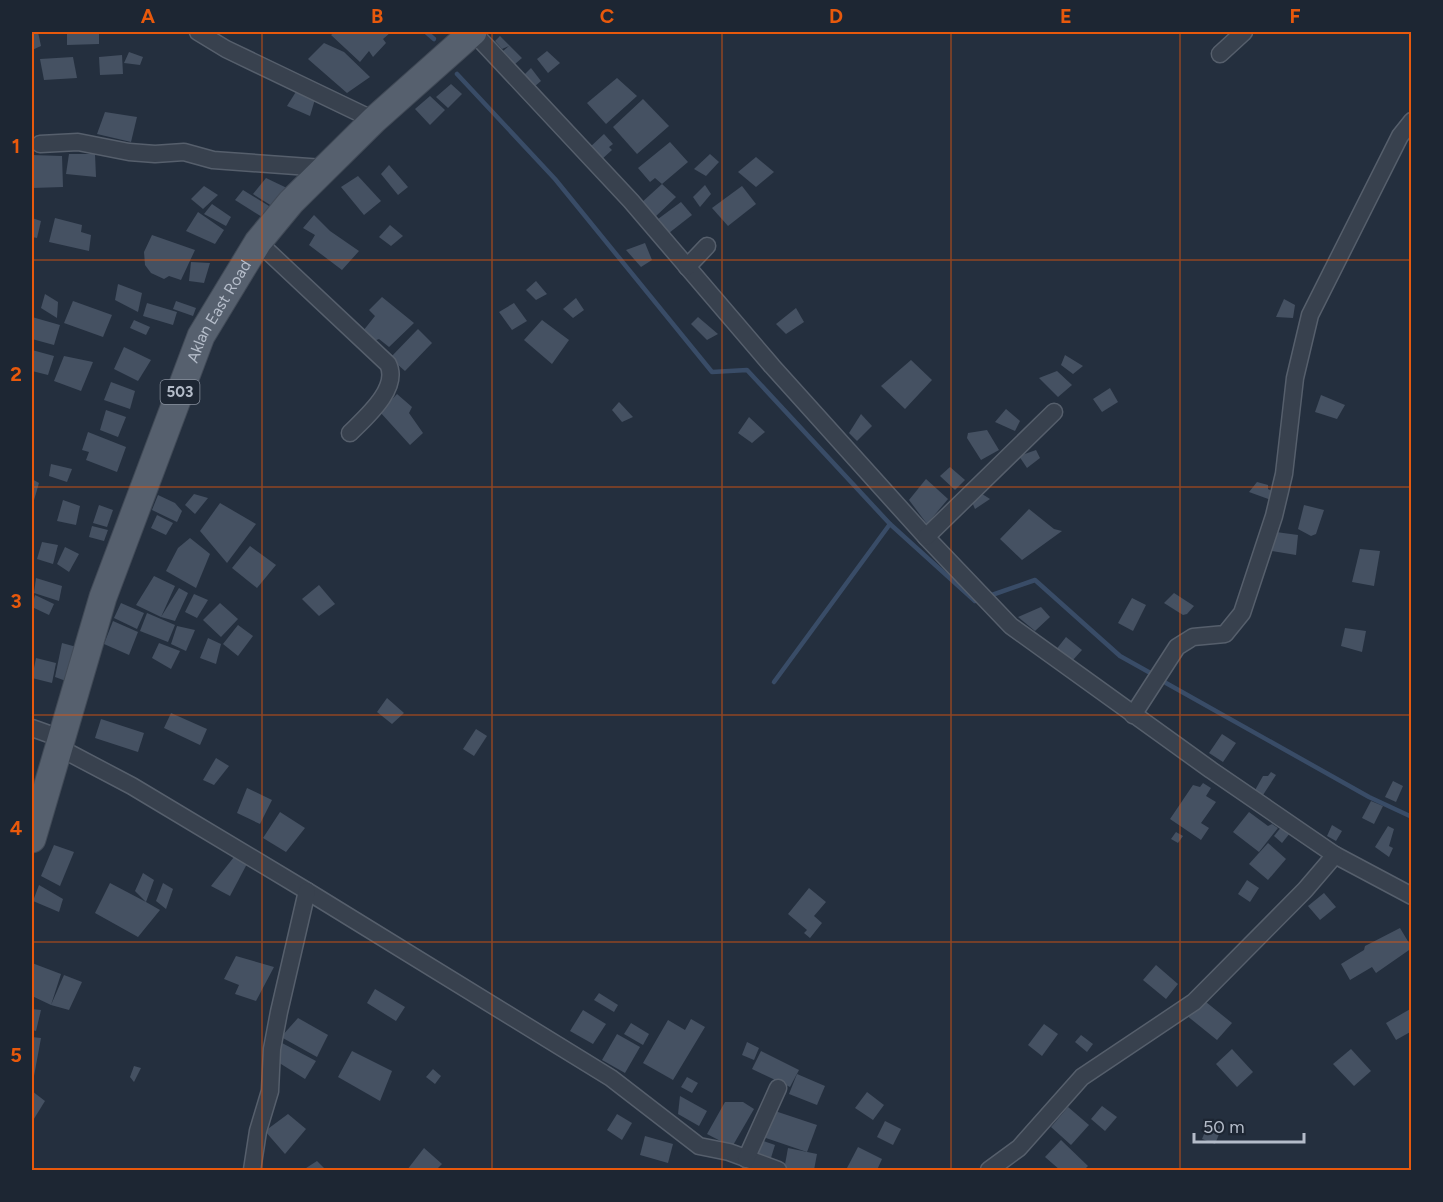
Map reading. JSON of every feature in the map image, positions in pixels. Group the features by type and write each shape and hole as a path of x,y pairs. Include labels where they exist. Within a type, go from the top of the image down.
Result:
{"main road":[{"name":"Aklan East Road","path":"32,839 103,597 201,336 258,242 323,168 473,32"}],"street":[{"path":"198,32 236,54 374,120"},
{"path":"473,32 631,201 926,537 1011,626 1133,716 1335,855 1412,896"},
{"path":"1221,54 1244,32"},
{"path":"1133,716 1177,647 1193,637 1224,634 1242,613 1274,516 1284,474 1295,378 1310,315 1400,136 1412,121"},
{"path":"40,144 78,142 129,152 155,154 184,152 213,159 323,168"},
{"path":"258,242 342,319 388,364 392,371 391,379 379,402 350,433"},
{"path":"687,267 707,246"},
{"path":"926,537 1054,412"},
{"path":"32,728 307,891 611,1078 699,1146 729,1152 778,1170"},
{"path":"989,1170 1019,1148 1082,1077 1194,1002 1305,890 1335,855"},
{"path":"252,1170 258,1131 270,1091 272,1049 279,1011 307,891"},
{"path":"746,1159 778,1088"}],"building":[{"path":"32,32 38,32 41,46 32,50"},
{"path":"67,32 99,32 99,44 67,45"},
{"path":"335,32 391,32 383,39 386,43 373,57 369,51 360,62 331,35"},
{"path":"500,36 522,58 515,64 503,51 509,46 502,49 495,41"},
{"path":"324,43 344,52 370,77 347,93 308,59"},
{"path":"547,51 560,63 548,73 537,59"},
{"path":"129,52 143,57 140,65 124,63"},
{"path":"122,55 123,74 100,75 99,57"},
{"path":"73,57 77,78 44,80 40,59"},
{"path":"531,68 541,81 534,87 524,75"},
{"path":"617,78 637,96 606,124 587,103"},
{"path":"451,84 462,94 448,108 436,97"},
{"path":"299,87 316,96 310,116 287,106"},
{"path":"430,96 445,110 430,125 415,109"},
{"path":"643,99 669,126 637,154 613,127"},
{"path":"105,112 137,117 131,142 97,134"},
{"path":"604,134 613,144 609,147 612,150 601,160 589,148"},
{"path":"670,142 688,162 662,184 655,178 650,182 638,168"},
{"path":"69,154 95,154 96,177 66,174"},
{"path":"710,154 719,162 706,176 694,169"},
{"path":"32,155 62,156 63,187 32,188"},
{"path":"756,157 774,172 756,187 738,172"},
{"path":"389,165 408,187 398,195 381,174"},
{"path":"358,176 381,201 364,215 341,187"},
{"path":"266,178 289,189 275,208 253,194"},
{"path":"662,184 676,197 654,218 640,204"},
{"path":"705,185 711,194 700,207 693,197"},
{"path":"204,186 218,195 203,209 191,199"},
{"path":"742,186 756,204 728,226 712,208"},
{"path":"243,190 274,209 267,220 235,200"},
{"path":"681,202 692,215 669,233 658,219"},
{"path":"212,204 231,217 226,226 204,214"},
{"path":"198,212 224,230 215,244 186,231"},
{"path":"314,215 330,231 359,251 342,270 309,245 315,235 303,228"},
{"path":"32,218 41,221 37,238 32,237"},
{"path":"55,218 82,225 81,232 91,235 89,251 49,242"},
{"path":"390,225 403,236 391,246 379,237"},
{"path":"152,235 195,250 181,280 169,276 164,279 151,273 145,265 144,252"},
{"path":"645,243 652,260 641,267 626,250"},
{"path":"191,262 210,263 204,283 189,281"},
{"path":"536,281 547,294 536,300 526,290"},
{"path":"118,284 142,293 138,312 115,300"},
{"path":"45,294 58,302 57,318 41,308"},
{"path":"382,297 414,323 389,347 379,339 374,341 363,331 375,316 369,310"},
{"path":"576,298 584,310 573,318 563,309"},
{"path":"1284,299 1295,305 1293,318 1276,317"},
{"path":"73,301 112,315 103,337 64,323"},
{"path":"176,301 196,308 193,316 173,309"},
{"path":"147,303 177,312 173,325 143,316"},
{"path":"514,303 527,321 512,330 499,312"},
{"path":"796,308 804,322 786,334 776,324"},
{"path":"32,317 60,325 54,345 32,339"},
{"path":"698,317 718,334 707,340 691,324"},
{"path":"134,320 150,327 146,335 130,328"},
{"path":"542,320 569,340 552,364 524,340"},
{"path":"418,329 432,343 405,371 390,358"},
{"path":"124,347 151,360 138,381 114,369"},
{"path":"32,350 54,356 48,375 32,371"},
{"path":"1065,355 1083,366 1073,374 1061,365"},
{"path":"64,356 93,362 81,391 54,381"},
{"path":"911,360 932,380 905,409 881,386"},
{"path":"1057,371 1072,385 1058,397 1039,378"},
{"path":"111,382 135,391 130,409 104,400"},
{"path":"1110,388 1118,402 1102,412 1093,399"},
{"path":"397,394 412,407 409,413 423,433 410,445 380,412"},
{"path":"1321,395 1345,405 1337,419 1315,412"},
{"path":"619,402 633,417 622,422 612,410"},
{"path":"1006,409 1020,421 1015,431 995,422"},
{"path":"106,410 126,417 118,437 100,430"},
{"path":"861,414 872,426 857,441 849,433"},
{"path":"749,417 765,432 752,443 738,433"},
{"path":"987,430 999,450 981,460 967,438 968,433"},
{"path":"88,432 126,447 117,472 86,460 89,452 82,450"},
{"path":"1036,450 1040,458 1027,468 1019,456"},
{"path":"51,464 72,469 67,482 49,476"},
{"path":"950,467 965,480 955,490 940,476"},
{"path":"32,479 39,483 32,507"},
{"path":"926,479 948,499 927,524 909,500"},
{"path":"1257,482 1268,485 1268,489 1274,492 1271,500 1249,492"},
{"path":"979,492 990,499 975,509 972,502"},
{"path":"194,494 208,498 195,514 185,505"},
{"path":"158,495 175,503 182,511 177,522 152,510"},
{"path":"63,500 80,506 76,525 57,521"},
{"path":"220,503 256,524 227,563 200,531"},
{"path":"99,505 113,510 107,527 93,523"},
{"path":"1304,505 1324,510 1316,534 1311,536 1298,529"},
{"path":"1029,509 1054,529 1062,531 1022,560 1000,539"},
{"path":"157,515 173,523 166,535 151,528"},
{"path":"92,526 108,530 104,541 89,537"},
{"path":"1276,532 1298,535 1296,555 1272,551"},
{"path":"190,538 210,554 196,588 166,571 178,548"},
{"path":"42,542 58,545 53,564 37,559"},
{"path":"250,546 276,565 257,588 232,568"},
{"path":"65,547 79,554 69,572 57,564"},
{"path":"1360,549 1380,551 1374,586 1352,582"},
{"path":"154,576 175,586 161,617 136,605"},
{"path":"36,578 62,586 59,601 34,593"},
{"path":"319,585 335,604 319,616 302,599"},
{"path":"179,588 188,593 175,621 161,617"},
{"path":"1174,593 1194,606 1187,614 1183,615 1164,603"},
{"path":"194,594 208,600 197,618 185,612"},
{"path":"35,595 54,604 49,615 32,607"},
{"path":"1132,598 1146,605 1133,631 1118,623"},
{"path":"121,603 144,613 137,629 114,618"},
{"path":"220,603 238,619 221,637 203,620"},
{"path":"1041,607 1050,617 1035,631 1018,617"},
{"path":"147,613 175,625 168,642 140,631"},
{"path":"113,621 138,632 129,655 104,644"},
{"path":"238,625 253,636 238,656 223,644"},
{"path":"177,626 195,630 186,651 171,644"},
{"path":"1345,628 1366,631 1362,652 1341,646"},
{"path":"1066,637 1082,650 1072,661 1055,651"},
{"path":"208,638 221,644 216,664 200,658"},
{"path":"62,643 84,649 66,681 55,677"},
{"path":"159,643 180,651 171,669 152,658"},
{"path":"36,658 56,663 52,683 32,678"},
{"path":"387,698 404,713 392,724 377,712"},
{"path":"171,713 207,729 200,745 164,728"},
{"path":"101,719 144,733 138,752 95,738"},
{"path":"476,729 487,736 474,756 463,749"},
{"path":"1222,734 1236,743 1223,762 1209,753"},
{"path":"216,758 229,766 214,785 203,780"},
{"path":"1271,772 1276,775 1261,798 1254,792 1263,776 1268,776"},
{"path":"1393,781 1403,786 1396,802 1385,797"},
{"path":"1203,783 1211,788 1206,796 1216,802 1201,823 1209,828 1201,840 1170,819 1193,785 1200,787"},
{"path":"247,788 272,800 260,824 237,813"},
{"path":"1371,801 1383,806 1374,824 1362,818"},
{"path":"280,812 305,828 286,852 263,838"},
{"path":"1249,812 1268,826 1272,824 1278,828 1259,852 1233,832"},
{"path":"1332,825 1342,831 1336,841 1327,836"},
{"path":"1282,826 1290,833 1282,843 1274,836"},
{"path":"1388,826 1394,829 1389,846 1393,848 1389,857 1375,847"},
{"path":"1176,832 1183,836 1178,843 1171,839"},
{"path":"1268,843 1286,859 1268,880 1249,864"},
{"path":"54,845 74,852 60,886 41,876"},
{"path":"234,857 248,862 230,896 211,886"},
{"path":"143,873 154,880 146,902 135,891"},
{"path":"1247,880 1259,888 1250,902 1238,894"},
{"path":"110,883 160,910 138,937 95,913"},
{"path":"163,883 173,889 166,909 156,901"},
{"path":"39,885 63,899 59,912 33,901"},
{"path":"809,888 826,902 814,916 822,923 810,938 804,933 807,930 788,914"},
{"path":"1324,893 1336,907 1320,920 1308,906"},
{"path":"1400,928 1412,948 1376,973 1372,967 1350,980 1341,964 1364,950 1365,946"},
{"path":"236,956 274,967 256,1001 235,994 239,985 224,979"},
{"path":"32,963 61,974 51,1005 32,996"},
{"path":"1156,965 1178,984 1166,999 1143,980"},
{"path":"64,975 82,982 69,1010 51,1005"},
{"path":"375,989 405,1007 396,1021 367,1003"},
{"path":"599,993 618,1005 614,1012 594,1000"},
{"path":"1201,998 1232,1023 1217,1040 1186,1015"},
{"path":"1412,1008 1412,1031 1396,1040 1386,1023"},
{"path":"32,1009 41,1010 36,1031 32,1030"},
{"path":"583,1010 606,1024 593,1044 570,1031"},
{"path":"298,1018 328,1035 317,1057 281,1037"},
{"path":"691,1019 705,1027 673,1080 643,1063 668,1020 685,1030"},
{"path":"631,1023 649,1034 643,1045 624,1034"},
{"path":"1044,1024 1058,1034 1042,1056 1028,1045"},
{"path":"617,1034 640,1047 625,1073 602,1060"},
{"path":"1081,1035 1093,1044 1087,1052 1075,1042"},
{"path":"32,1037 41,1038 34,1076 32,1075"},
{"path":"747,1042 759,1048 754,1060 742,1055"},
{"path":"282,1043 316,1061 305,1079 273,1059"},
{"path":"1232,1049 1253,1072 1237,1087 1216,1064"},
{"path":"1351,1049 1371,1071 1354,1086 1333,1064"},
{"path":"352,1051 392,1071 380,1101 338,1077"},
{"path":"761,1051 799,1070 790,1087 752,1069"},
{"path":"134,1066 141,1068 134,1082 130,1077"},
{"path":"433,1069 441,1076 435,1084 426,1077"},
{"path":"797,1074 825,1086 817,1105 789,1094"},
{"path":"687,1077 698,1083 692,1093 681,1087"},
{"path":"32,1091 45,1101 32,1122"},
{"path":"867,1092 884,1105 873,1120 855,1108"},
{"path":"680,1096 707,1111 699,1126 678,1114"},
{"path":"725,1102 743,1102 754,1109 732,1147 707,1134"},
{"path":"1102,1106 1117,1117 1105,1131 1091,1119"},
{"path":"1068,1107 1089,1125 1071,1145 1051,1127"},
{"path":"772,1110 817,1125 807,1152 763,1137"},
{"path":"288,1114 306,1129 285,1154 265,1131"},
{"path":"617,1114 632,1123 622,1140 607,1130"},
{"path":"885,1121 901,1129 893,1145 877,1137"},
{"path":"1209,1122 1222,1127 1215,1144 1202,1139"},
{"path":"645,1136 673,1144 668,1163 640,1155"},
{"path":"758,1139 775,1145 770,1161 752,1155"},
{"path":"1061,1140 1088,1166 1084,1170 1060,1170 1045,1157"},
{"path":"858,1147 882,1159 877,1170 847,1168"},
{"path":"424,1148 442,1164 436,1170 407,1170"},
{"path":"788,1148 817,1154 814,1170 784,1170"},
{"path":"317,1161 326,1170 303,1170"}],"waterway":[{"path":"426,32 434,39"},
{"path":"457,74 555,179 712,372 747,370 890,524 975,601 979,600"},
{"path":"774,682 890,524"},
{"path":"989,596 1035,580 1120,656 1154,675"},
{"path":"1166,683 1369,797 1412,817"}]}
